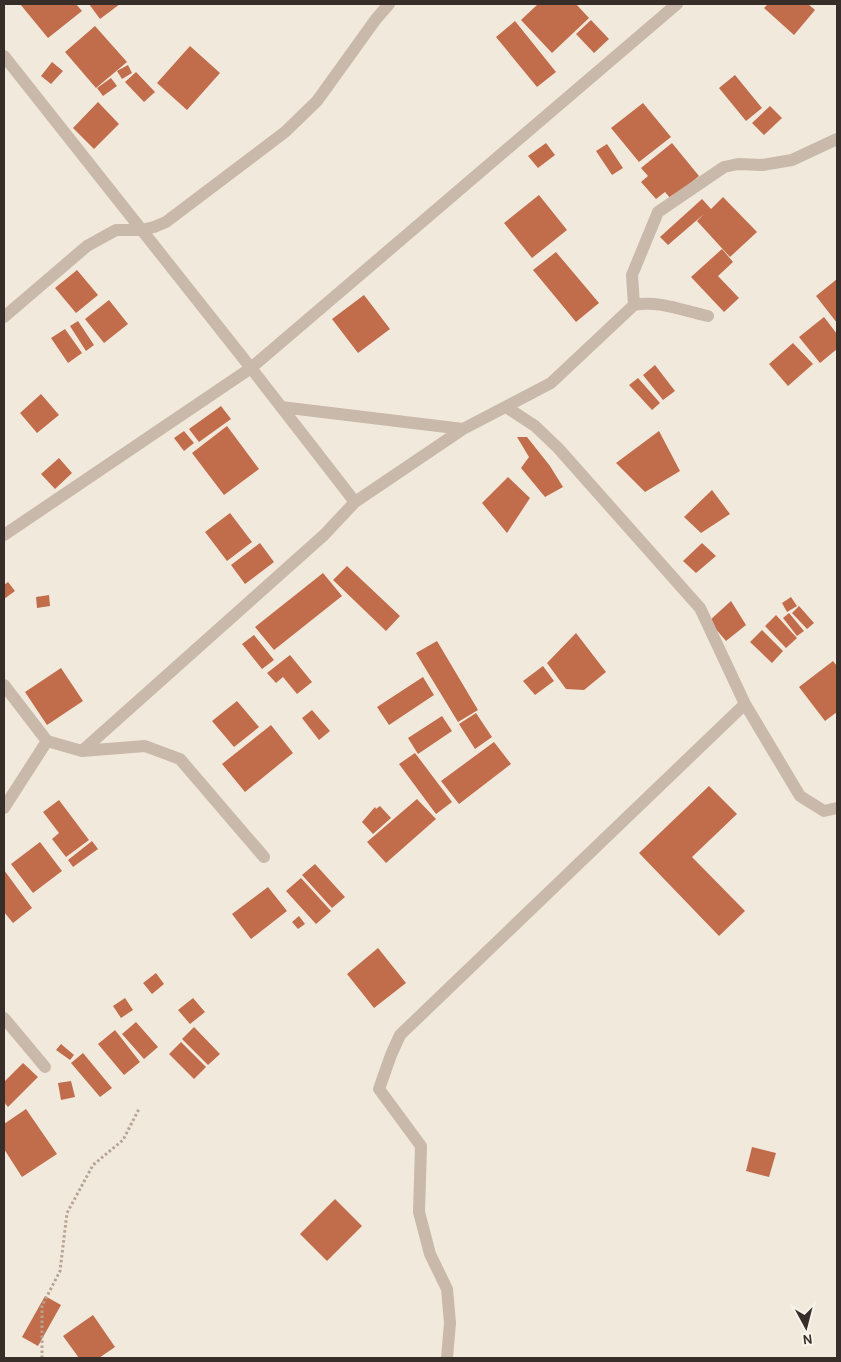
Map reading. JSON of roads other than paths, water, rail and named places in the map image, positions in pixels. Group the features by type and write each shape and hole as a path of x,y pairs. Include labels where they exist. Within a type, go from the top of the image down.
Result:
{"street":[{"path":"4,317 87,246 116,230 141,230 166,222 284,132 317,101 389,4"},
{"path":"4,535 252,368 677,4"},
{"path":"4,56 252,368 355,502"},
{"path":"634,305 632,275 658,212 724,167 738,164 762,165 792,160 837,139"},
{"path":"82,751 324,535 355,502 463,429 551,383 634,305 643,303 654,304 708,316"},
{"path":"506,406 535,426 558,448 700,608 745,704 800,796 824,811 837,808"},
{"path":"281,407 463,429"},
{"path":"4,684 47,741 82,751 145,746 180,759 264,857"},
{"path":"447,1358 450,1323 447,1289 430,1254 419,1212 421,1146 379,1089 391,1055 400,1036 745,704"},
{"path":"4,808 47,741"},
{"path":"4,1018 45,1067"}]}
